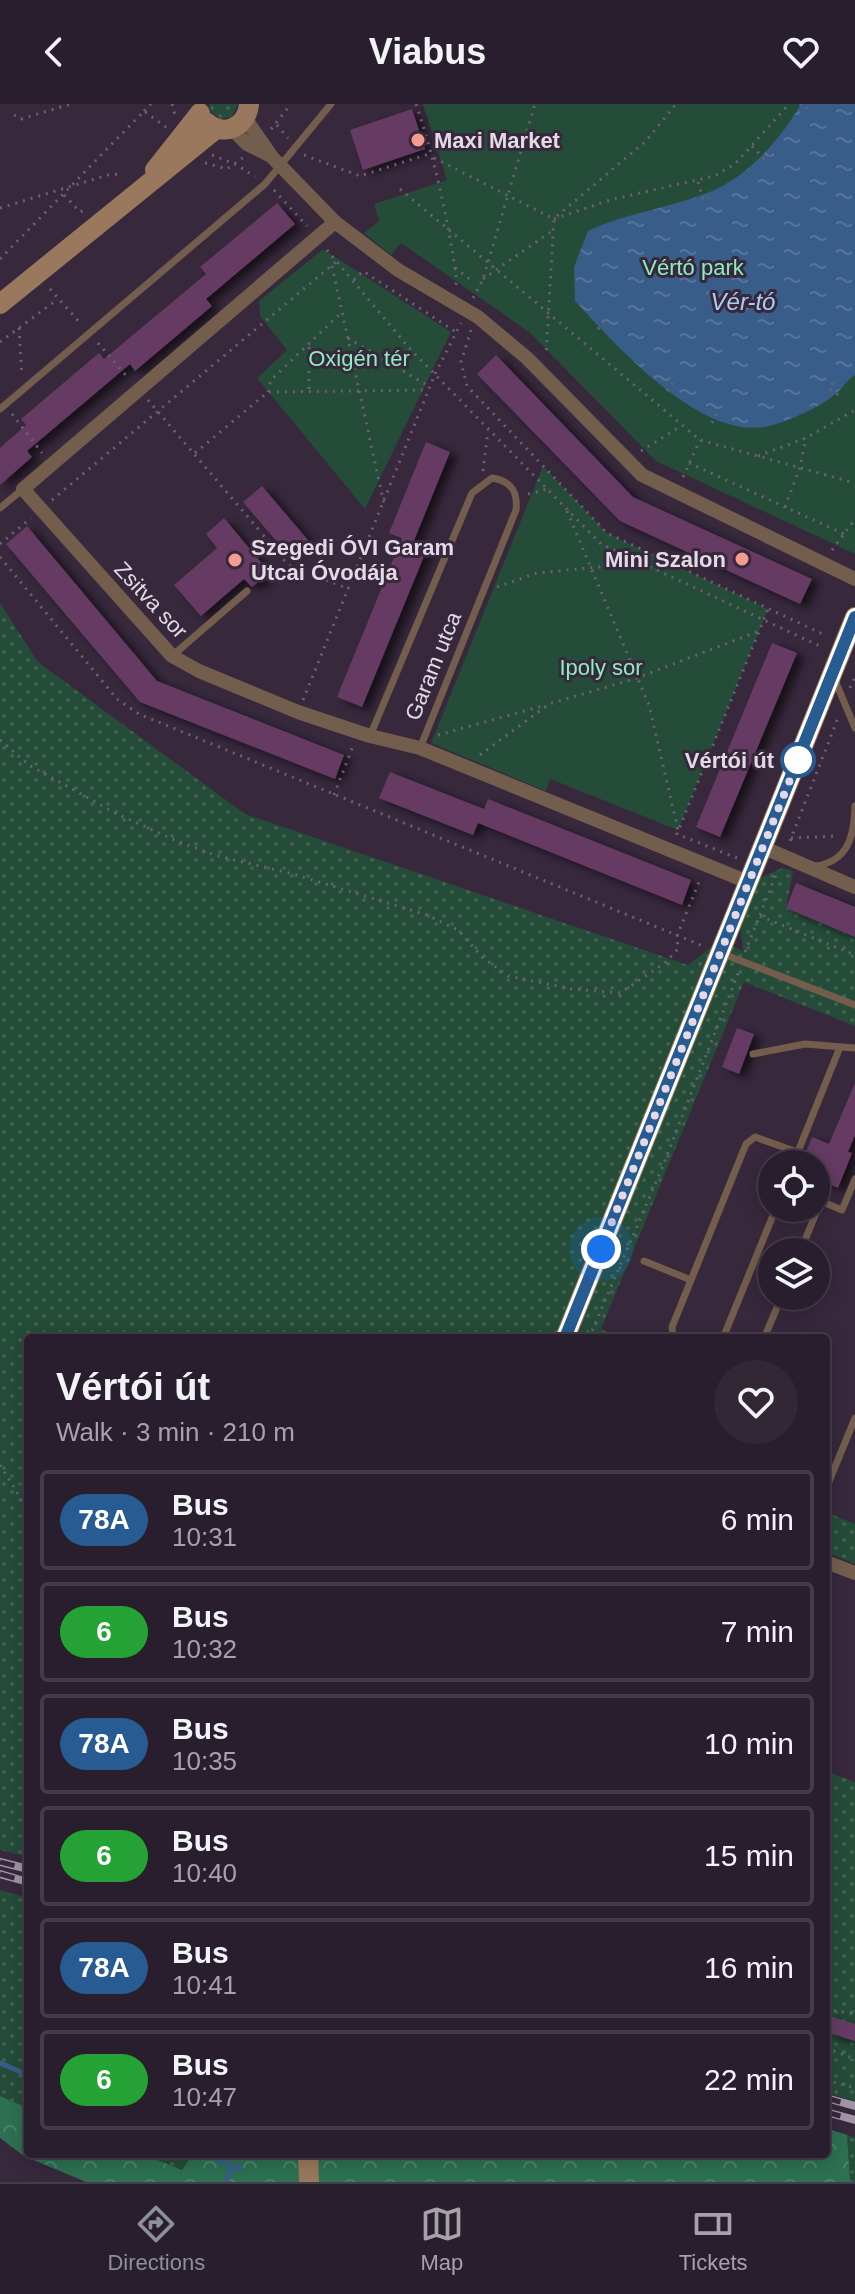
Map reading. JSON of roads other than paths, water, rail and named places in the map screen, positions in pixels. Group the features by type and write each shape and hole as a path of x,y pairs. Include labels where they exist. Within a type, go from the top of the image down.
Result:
{"street":[{"path":"142,187 199,109 235,120 247,144 276,161 335,222 398,270 472,313 539,370 642,475 675,494 855,579"},
{"path":"0,304 142,187 235,120"},
{"path":"23,489 335,222"},
{"name":"Zsitva sor","path":"23,489 172,656 199,671 298,712 364,734 422,744 464,767 706,865 755,864 784,858 814,867 855,887"},
{"path":"567,1334 855,617"},
{"path":"830,1564 855,1573"},
{"path":"308,2158 309,2182"}],"lane":[{"path":"3,407 265,184 276,161 296,147 331,104"},
{"name":"Garam utca","path":"364,734 472,493 492,478 503,480 513,486 517,497 516,510 422,744"},
{"path":"0,508 23,489"},
{"path":"172,656 247,591"},
{"path":"833,676 855,728"},
{"path":"814,867 842,855 853,835 855,806"},
{"path":"719,953 855,1005"},
{"path":"753,1054 805,1044 855,1048"},
{"path":"798,1150 840,1047"},
{"path":"673,1334 672,1327 750,1139 766,1139 792,1150"},
{"path":"830,1205 842,1210 853,1192 855,1179"},
{"path":"725,1334 770,1222"},
{"path":"644,1261 691,1280"},
{"path":"766,1334 776,1310"},
{"path":"830,1479 855,1418"}],"water":[{"name":"Vér-tó","path":"801,104 855,104 855,375 838,392 807,412 773,425 747,428 719,421 692,407 638,366 575,301 574,267 588,231 707,193 736,178 773,144"}],"waterway":[{"path":"0,2063 24,2073"},
{"path":"214,2158 240,2169"},
{"path":"226,2182 232,2166"}],"railway":[{"path":"0,1862 24,1868"},
{"path":"0,1874 24,1881"},
{"path":"830,2099 855,2106"},
{"path":"830,2113 855,2120"}],"place":[{"name":"Maxi Market","path":"418,140"},
{"name":"Mini Szalon","path":"742,559"},
{"name":"Szegedi ÓVI Garam Utcai Óvodája","path":"235,560"},
{"name":"Vértói út","path":"798,760"}],"park label":[{"name":"Vértó park","path":"693,267"},
{"name":"Oxigén tér","path":"359,358"},
{"name":"Ipoly sor","path":"601,667"}]}
